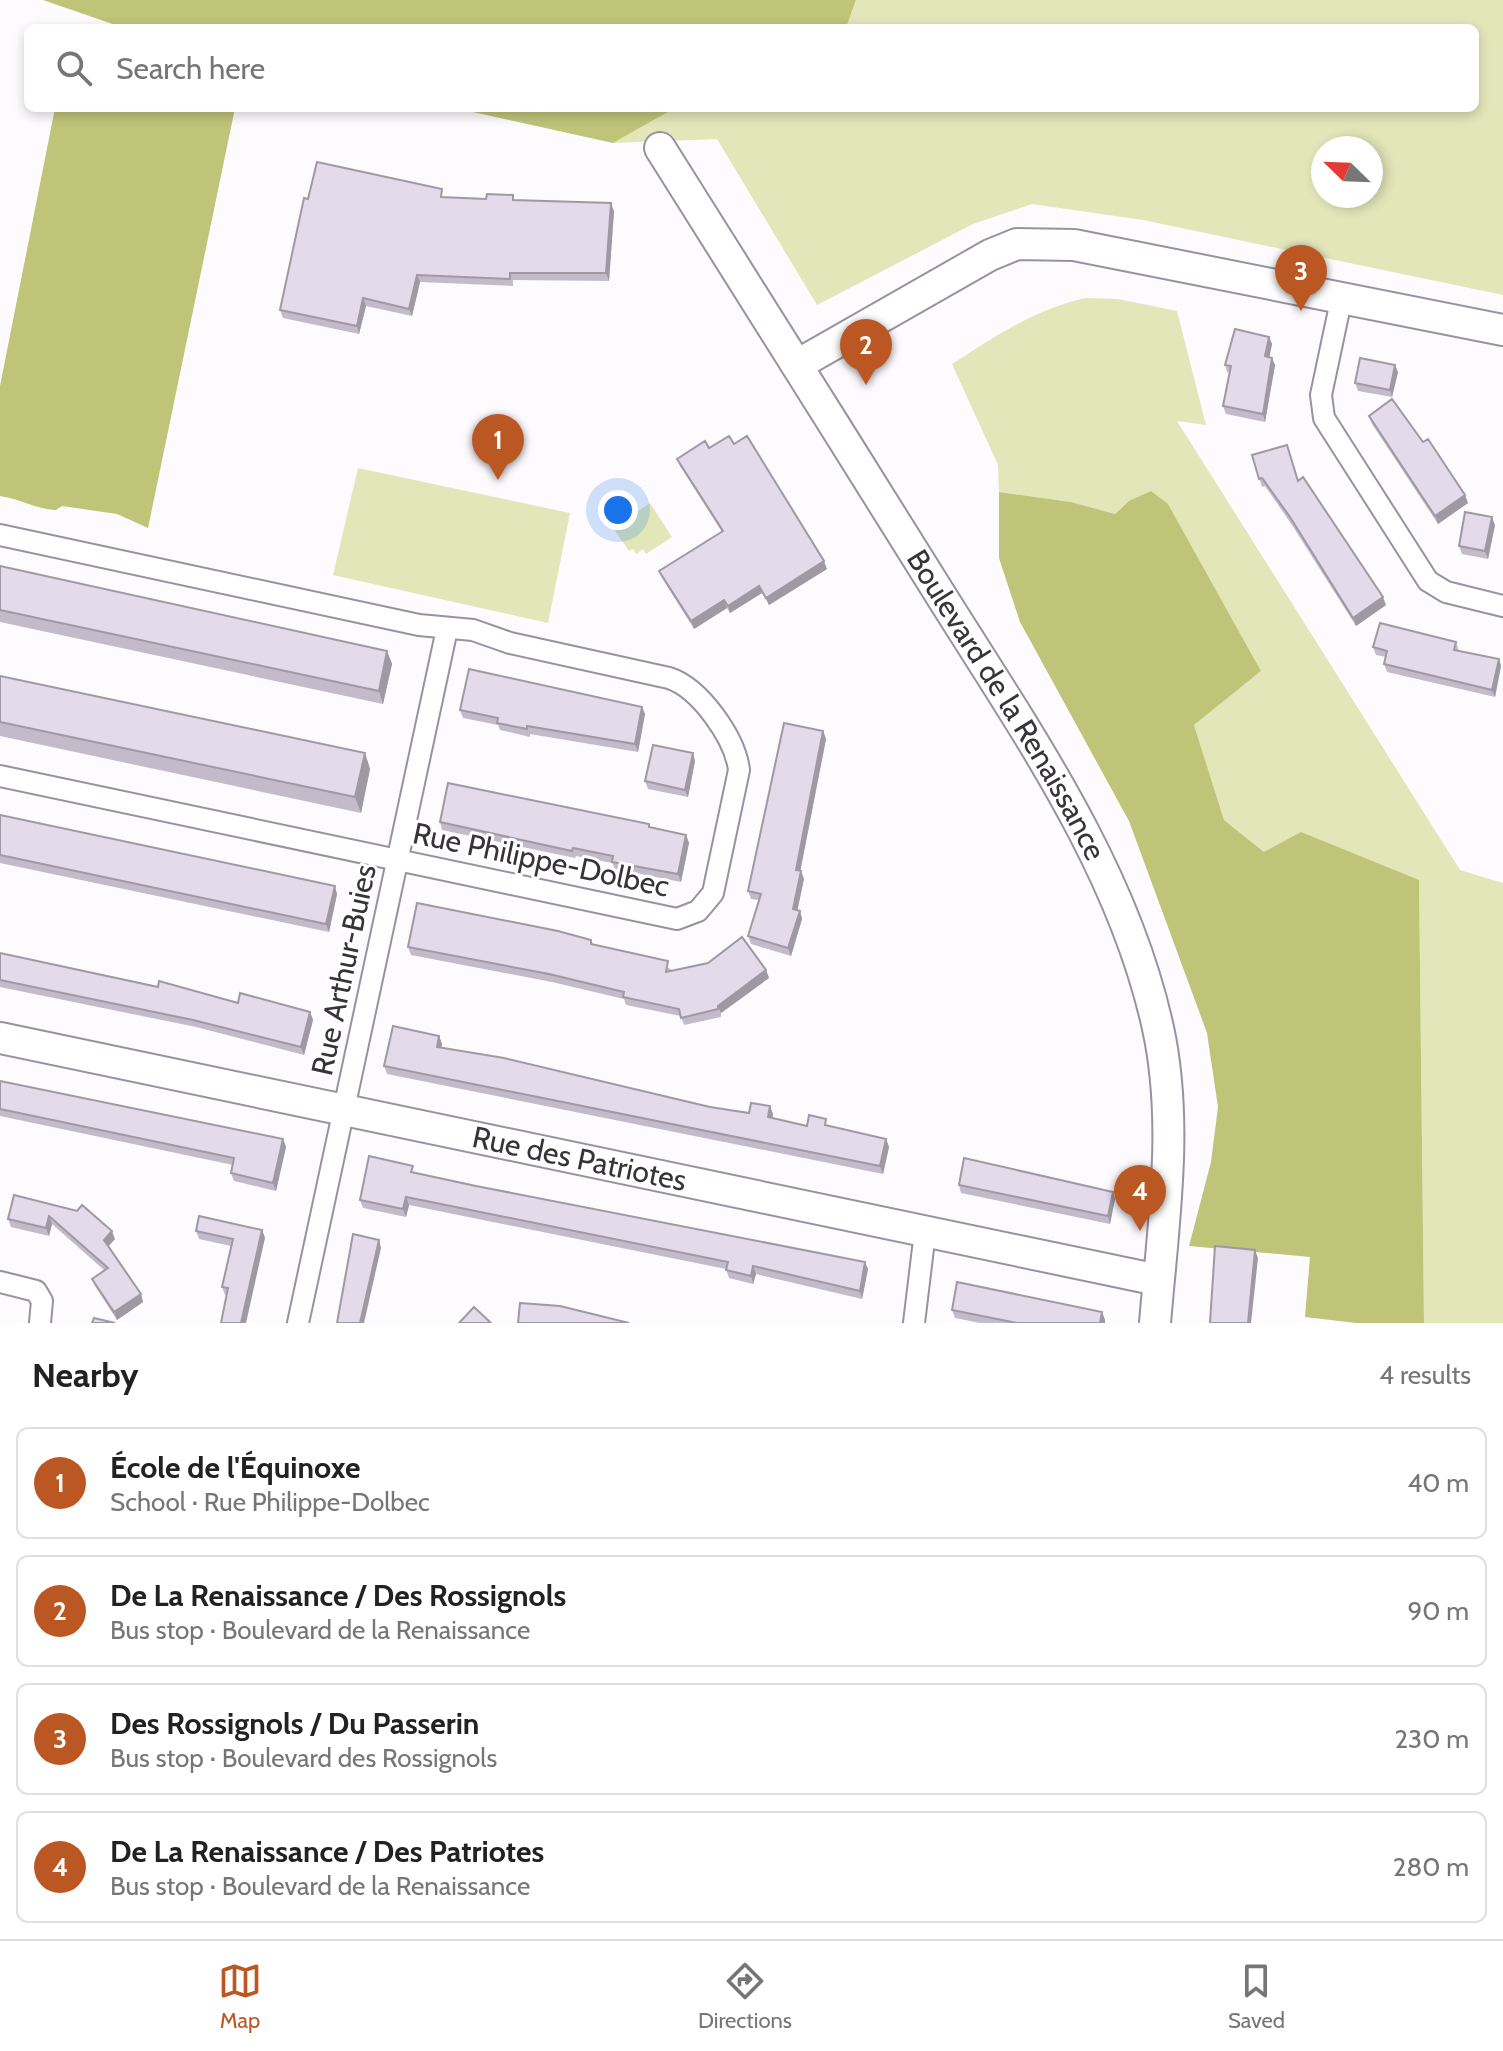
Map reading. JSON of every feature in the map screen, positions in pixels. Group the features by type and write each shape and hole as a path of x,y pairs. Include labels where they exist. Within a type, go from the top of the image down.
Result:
{"street":[{"name":"Boulevard de la Renaissance","path":"660,148 999,689 1091,843 1113,892 1154,1013 1167,1093 1167,1162 1155,1323"},
{"path":"797,365 978,261 1017,244 1074,245 1503,330"},
{"path":"1342,296 1321,395 1327,426 1428,581 1446,592 1503,606"},
{"name":"Rue Philippe-Dolbec","path":"0,535 447,629 473,630 523,647 661,676 677,681 698,695 731,745 738,765 718,876 704,907 692,916 677,919 0,776"},
{"name":"Rue Arthur-Buies","path":"298,1323 447,629"},
{"name":"Rue des Patriotes","path":"0,1038 1158,1280"},
{"path":"914,1323 925,1232"},
{"path":"0,1282 36,1291 42,1301 40,1323"}],"green space":[{"path":"43,0 856,0 847,24 112,24"},
{"path":"856,0 1503,0 1503,295 1143,220 1032,204 973,224 817,305 717,139 613,143 668,112 1479,112 1479,24 847,24"},
{"path":"54,112 234,112 148,528 117,514 62,506 56,510 48,509 0,496 0,386"},
{"path":"473,112 668,112 613,143"},
{"path":"1085,298 1118,299 1177,311 1206,425 1177,421 1460,870 1503,883 1503,1323 1424,1323 1419,880 1264,852 1224,820 1194,725 1261,671 1168,504 1129,501 1115,514 1071,502 999,492 998,465 952,364 1031,317"},
{"path":"358,468 570,513 548,623 333,575"},
{"path":"1151,491 1168,504 1261,671 1194,725 1224,820 1264,852 1301,832 1419,880 1424,1323 1356,1323 1305,1317 1310,1257 1189,1246 1211,1162 1218,1107 1207,1033 1129,821 1020,622 999,558 999,492 1071,502 1115,514 1129,501"},
{"path":"650,503 672,537 646,554 643,549 636,554 633,549 629,551 613,528"}],"building":[{"path":"317,162 442,189 441,197 486,199 487,194 513,195 513,200 611,203 606,273 510,273 510,279 417,275 409,309 363,298 357,326 280,310 304,198 308,199"},
{"path":"1235,329 1269,337 1265,356 1272,358 1263,414 1223,406 1231,366 1225,365"},
{"path":"1360,358 1395,365 1390,390 1355,383"},
{"path":"1392,399 1423,442 1428,439 1465,495 1435,516 1369,416"},
{"path":"729,436 734,444 747,436 824,561 766,598 759,586 728,606 724,600 691,621 659,571 723,531 677,459 705,441 709,448"},
{"path":"1287,445 1298,481 1303,477 1383,597 1353,618 1290,517 1262,478 1259,479 1252,455"},
{"path":"1465,512 1492,517 1485,551 1459,546"},
{"path":"0,566 387,651 379,691 0,610"},
{"path":"1380,623 1456,642 1454,650 1499,659 1492,690 1384,664 1387,651 1373,647"},
{"path":"469,669 642,707 635,744 527,726 527,729 497,723 498,718 460,710"},
{"path":"0,676 365,753 355,797 0,722"},
{"path":"784,723 823,731 796,870 801,871 793,909 800,911 788,948 748,936 761,894 748,891"},
{"path":"653,745 693,753 685,790 645,781"},
{"path":"448,783 649,824 649,827 686,835 678,874 612,862 613,856 573,848 572,851 440,822"},
{"path":"0,815 335,886 326,924 0,855"},
{"path":"417,903 558,931 591,940 591,944 668,961 666,972 708,963 742,937 766,970 718,1009 681,1018 679,1009 623,997 624,992 408,947"},
{"path":"0,953 158,987 159,981 238,1003 240,993 310,1012 301,1047 193,1020 0,980"},
{"path":"393,1026 439,1036 437,1047 504,1058 710,1107 749,1113 751,1103 770,1106 768,1117 807,1126 809,1115 826,1119 825,1125 886,1139 880,1166 384,1066"},
{"path":"0,1081 283,1139 273,1183 231,1173 234,1158 0,1109"},
{"path":"369,1156 413,1166 411,1172 476,1186 865,1262 860,1291 753,1266 751,1276 726,1270 728,1262 406,1197 403,1209 360,1200"},
{"path":"964,1158 1113,1192 1108,1216 959,1185"},
{"path":"14,1195 77,1211 82,1205 112,1231 104,1240 141,1294 114,1312 92,1279 108,1268 49,1216 46,1228 8,1219"},
{"path":"199,1216 262,1230 241,1323 221,1323 228,1288 222,1287 233,1239 196,1231"},
{"path":"353,1234 379,1240 360,1323 337,1323"},
{"path":"1215,1246 1255,1250 1248,1323 1210,1323"},
{"path":"957,1282 1102,1312 1100,1323 1017,1323 952,1310"},
{"path":"520,1303 560,1306 629,1323 518,1323"},
{"path":"474,1307 491,1323 459,1323"},
{"path":"94,1318 115,1323 92,1323"}],"place":[{"name":"Des Rossignols / Du Passerin","path":"1301,311"},
{"name":"De La Renaissance / Des Rossignols","path":"866,385"},
{"name":"École de l'Équinoxe","path":"498,480"},
{"name":"De La Renaissance / Des Patriotes","path":"1140,1231"}]}
